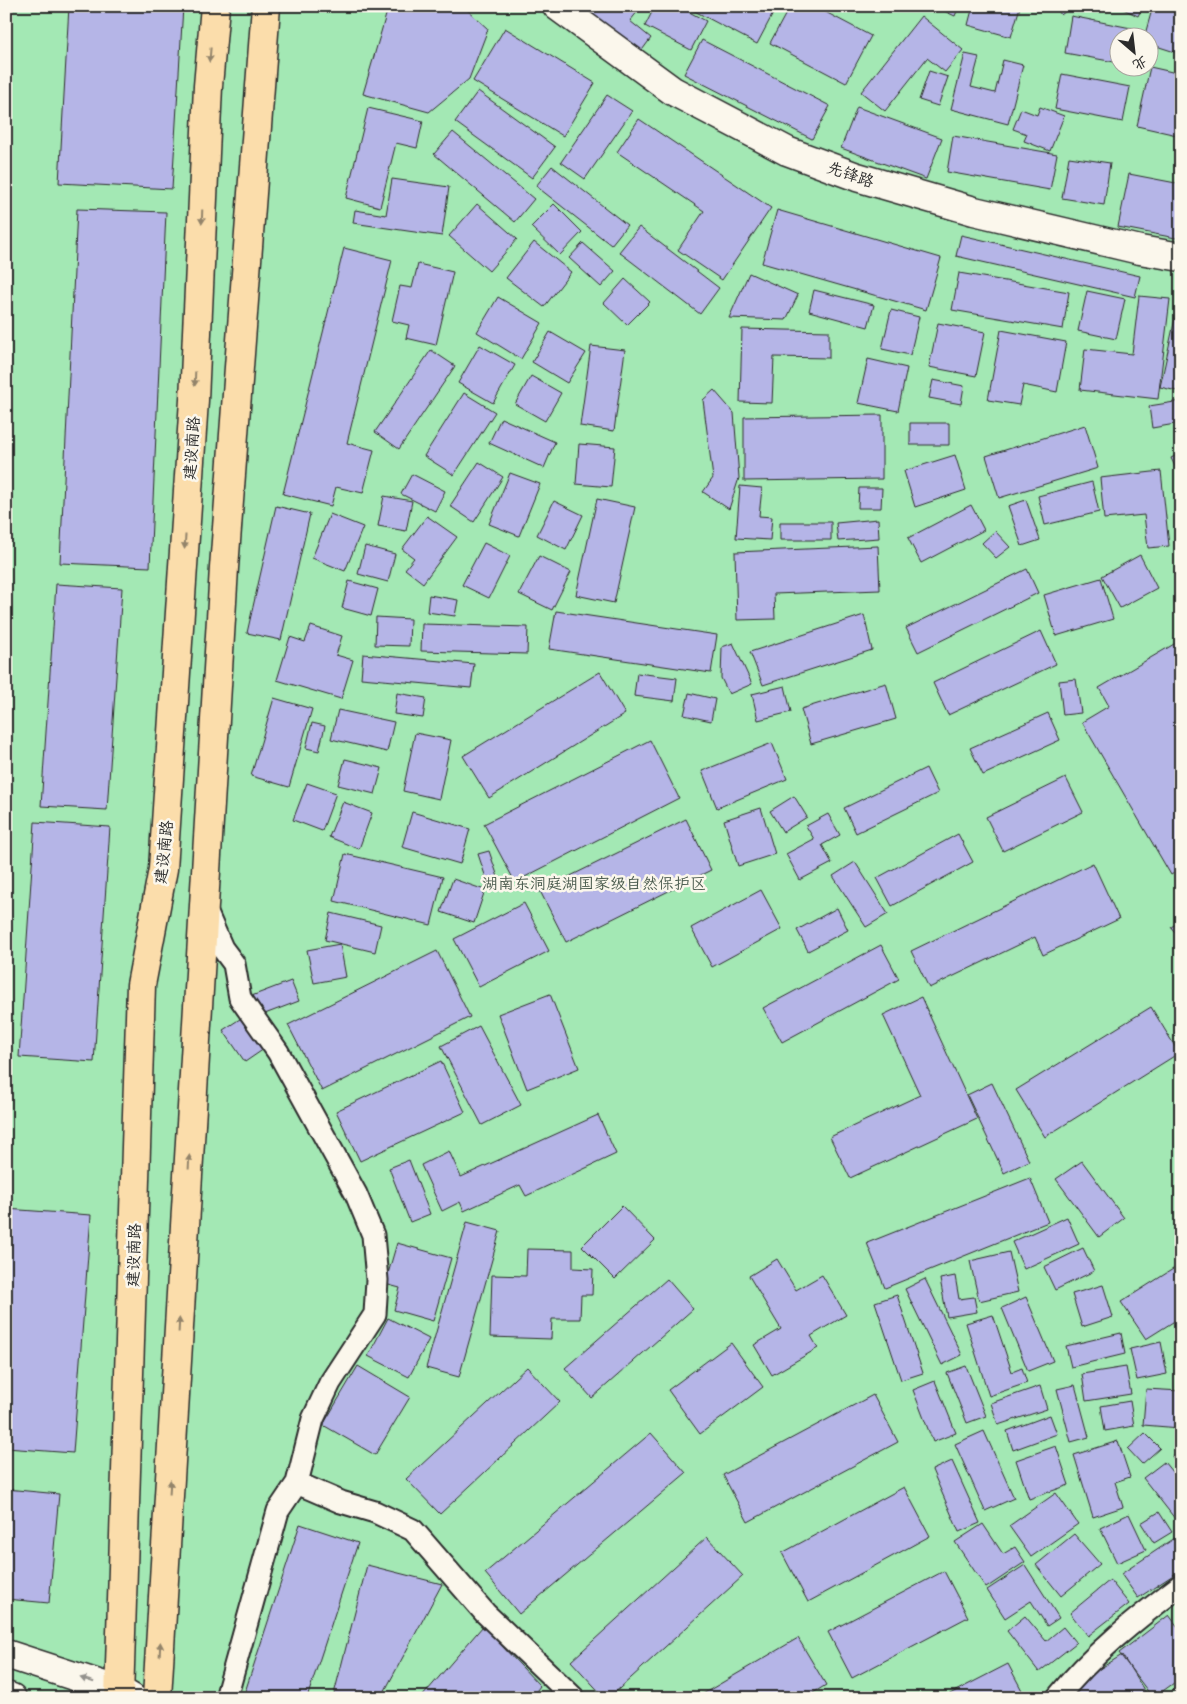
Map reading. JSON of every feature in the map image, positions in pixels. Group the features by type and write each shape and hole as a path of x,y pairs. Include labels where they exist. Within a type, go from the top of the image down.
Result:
{"main road":[{"name":"建设南路","path":"124,1695 141,985 163,869 194,400 208,86 215,6"},
{"path":"157,1698 224,568 266,6"},
{"name":"先锋路","path":"557,6 673,90 786,151 857,177 974,211 1140,250 1181,256"},
{"path":"6,1654 124,1695"},
{"path":"6,1696 12,1698"}],"street":[{"path":"204,909 222,948 234,964 240,998 278,1052 356,1194 373,1235 377,1280 375,1314 330,1383 313,1419 297,1483 278,1511 226,1698"},
{"path":"297,1483 341,1502 375,1512 413,1530 486,1613 574,1698"},
{"path":"1057,1698 1082,1669 1150,1608 1181,1585"}],"green space":[{"name":"湖南东洞庭湖国家级自然保护区","path":"6,6 1181,6 1181,1698 6,1698"}],"building":[{"path":"69,6 183,6 172,189 59,183"},
{"path":"392,6 463,6 488,29 469,79 429,112 363,94 388,8"},
{"path":"572,6 642,6 630,21 651,38 637,57"},
{"path":"655,6 678,6 706,21 691,50 645,26"},
{"path":"685,6 777,6 757,44"},
{"path":"790,6 814,6 871,36 846,83 770,43"},
{"path":"944,6 959,6 955,16 942,10"},
{"path":"973,6 1020,7 1011,37 968,25"},
{"path":"1055,6 1072,6 1061,15"},
{"path":"1117,6 1143,6 1138,16"},
{"path":"1153,6 1181,6 1181,54 1160,47 1160,28 1147,28"},
{"path":"921,16 963,50 945,72 927,58 885,111 861,92"},
{"path":"1071,16 1131,28 1110,28 1110,61 1065,53"},
{"path":"505,28 595,83 563,136 473,81"},
{"path":"702,40 830,106 812,139 684,74"},
{"path":"965,54 979,57 971,87 995,93 1003,60 1023,65 1008,124 951,109"},
{"path":"1160,69 1181,74 1181,136 1137,126 1148,78 1160,78"},
{"path":"929,71 948,77 938,106 919,100"},
{"path":"1062,74 1130,87 1123,122 1055,109"},
{"path":"478,91 555,147 532,178 455,122"},
{"path":"607,95 632,111 585,179 561,162"},
{"path":"857,107 942,138 926,179 841,148"},
{"path":"1040,107 1064,116 1050,151 1024,141 1027,134 1013,129 1021,109 1037,115"},
{"path":"368,108 423,121 417,148 396,143 380,207 346,198"},
{"path":"639,119 771,208 722,280 678,250 704,211 617,152"},
{"path":"453,132 534,199 515,222 434,154"},
{"path":"953,136 1057,154 1050,190 947,172"},
{"path":"1069,157 1110,163 1104,205 1062,198"},
{"path":"552,166 627,225 611,245 536,186"},
{"path":"1129,174 1181,184 1181,239 1118,227"},
{"path":"392,179 449,187 442,236 353,223 355,210 386,215"},
{"path":"477,204 517,239 489,271 449,236"},
{"path":"554,204 582,232 560,255 531,227"},
{"path":"77,209 166,212 150,567 60,563"},
{"path":"777,210 941,258 926,310 762,263"},
{"path":"639,227 719,288 700,314 619,252"},
{"path":"961,235 1140,276 1135,297 956,256"},
{"path":"534,242 571,272 544,307 506,278"},
{"path":"583,243 615,271 601,287 569,258"},
{"path":"344,248 392,260 347,443 374,450 363,493 336,487 331,506 283,494"},
{"path":"418,264 453,272 436,345 406,338 409,325 392,321 400,286 412,288"},
{"path":"749,273 798,295 786,320 729,318"},
{"path":"959,273 1069,292 1063,329 952,310"},
{"path":"625,279 650,302 627,325 604,303"},
{"path":"814,290 874,305 868,327 809,311"},
{"path":"1087,291 1125,299 1116,339 1078,331"},
{"path":"1181,291 1181,392 1160,387"},
{"path":"1139,296 1170,299 1158,399 1080,390 1085,349 1132,354"},
{"path":"498,297 542,323 521,359 477,332"},
{"path":"891,310 919,317 910,355 882,349"},
{"path":"938,323 985,332 976,376 929,367"},
{"path":"742,329 829,331 829,358 774,357 772,403 740,402"},
{"path":"1001,330 1066,342 1057,392 1023,385 1019,405 988,400"},
{"path":"550,332 586,353 567,383 532,362"},
{"path":"480,345 515,365 493,403 458,383"},
{"path":"591,346 625,350 614,431 580,426"},
{"path":"431,350 455,366 399,449 375,432"},
{"path":"868,359 907,368 898,411 858,403"},
{"path":"531,376 561,393 545,421 515,404"},
{"path":"933,380 964,386 961,404 929,398"},
{"path":"714,390 734,413 739,478 729,509 703,492 713,478 703,400"},
{"path":"464,393 495,412 454,475 424,456"},
{"path":"1181,401 1181,423 1152,428 1149,406"},
{"path":"882,415 882,479 744,481 744,417"},
{"path":"501,418 555,442 544,468 489,443"},
{"path":"910,423 949,423 949,445 910,445"},
{"path":"1085,425 1098,468 999,498 986,456"},
{"path":"579,444 615,447 611,487 576,484"},
{"path":"1181,453 1181,479 1171,458"},
{"path":"955,455 966,490 915,507 904,471"},
{"path":"479,462 503,477 474,522 450,506"},
{"path":"1161,471 1169,546 1148,548 1144,515 1104,519 1100,478"},
{"path":"510,473 540,484 519,536 489,524"},
{"path":"412,474 445,491 435,511 401,494"},
{"path":"1092,482 1099,512 1045,525 1038,496"},
{"path":"740,486 762,488 759,516 772,517 770,540 736,538"},
{"path":"859,488 882,488 881,508 858,508"},
{"path":"384,496 412,501 406,531 378,526"},
{"path":"597,499 635,507 614,603 576,595"},
{"path":"1026,500 1040,540 1022,546 1008,506"},
{"path":"554,501 583,515 566,550 537,535"},
{"path":"971,505 984,530 921,563 908,538"},
{"path":"276,506 310,514 281,640 247,633"},
{"path":"330,514 363,527 345,571 312,558"},
{"path":"427,516 457,537 423,583 405,569 414,558 402,549"},
{"path":"878,519 879,538 838,541 836,523"},
{"path":"780,522 831,522 831,540 780,540"},
{"path":"995,531 1010,547 996,558 982,543"},
{"path":"484,543 510,556 489,598 462,585"},
{"path":"365,546 395,554 388,582 358,574"},
{"path":"878,546 880,590 774,594 775,619 737,620 735,552"},
{"path":"1140,555 1157,588 1120,608 1102,576"},
{"path":"539,556 571,572 552,610 519,594"},
{"path":"1027,569 1038,593 918,652 906,628"},
{"path":"1101,578 1113,619 1056,636 1044,595"},
{"path":"349,581 378,589 371,616 342,608"},
{"path":"56,584 122,588 107,810 41,806"},
{"path":"429,595 458,600 455,616 427,612"},
{"path":"556,611 717,635 711,673 549,649"},
{"path":"864,615 872,650 763,685 750,652"},
{"path":"376,617 410,619 409,646 375,645"},
{"path":"422,624 528,627 527,654 421,651"},
{"path":"311,626 342,636 336,655 353,660 341,699 277,680 290,637 305,642"},
{"path":"1041,631 1056,664 948,715 933,683"},
{"path":"1181,640 1181,869 1171,875 1082,722 1109,706 1099,688"},
{"path":"733,643 752,684 729,694 721,678 722,647"},
{"path":"363,654 474,664 471,688 361,678"},
{"path":"600,672 625,714 489,798 463,756"},
{"path":"637,673 677,678 674,701 634,696"},
{"path":"1076,679 1081,713 1063,715 1059,681"},
{"path":"886,683 896,719 811,744 801,709"},
{"path":"785,686 791,712 758,720 752,694"},
{"path":"397,693 426,698 423,718 394,714"},
{"path":"689,693 715,699 711,721 684,715"},
{"path":"274,698 312,709 289,787 251,776"},
{"path":"338,710 394,722 387,752 331,739"},
{"path":"1048,713 1060,740 983,775 970,748"},
{"path":"312,723 325,726 319,751 306,748"},
{"path":"415,733 451,740 439,799 403,791"},
{"path":"650,740 679,798 515,882 484,824"},
{"path":"772,743 787,779 717,808 702,771"},
{"path":"345,759 382,768 375,794 338,785"},
{"path":"926,768 938,793 856,833 844,808"},
{"path":"1066,778 1083,812 1003,851 986,817"},
{"path":"307,783 336,793 322,831 293,820"},
{"path":"794,796 807,817 783,832 770,811"},
{"path":"343,802 372,813 359,849 329,837"},
{"path":"761,808 775,854 738,866 724,820"},
{"path":"412,812 470,829 460,864 402,847"},
{"path":"828,814 840,835 822,845 832,863 800,880 786,854 814,839 806,826"},
{"path":"686,819 711,870 566,942 540,891"},
{"path":"35,822 110,827 94,1062 19,1057"},
{"path":"958,834 973,862 892,906 877,878"},
{"path":"489,851 498,877 487,881 478,854"},
{"path":"345,854 443,877 431,925 334,901"},
{"path":"855,862 888,914 866,927 833,876"},
{"path":"1093,863 1119,919 1043,955 1035,937 929,988 911,951"},
{"path":"453,879 485,890 474,923 441,912"},
{"path":"761,890 782,929 712,967 691,928"},
{"path":"524,903 549,951 479,987 454,939"},
{"path":"837,908 848,930 808,951 797,930"},
{"path":"331,913 381,925 375,952 325,940"},
{"path":"1181,921 1181,941 1171,927"},
{"path":"340,944 346,977 314,983 307,950"},
{"path":"881,945 899,979 782,1042 763,1008"},
{"path":"437,951 470,1017 322,1091 288,1025"},
{"path":"291,981 299,1001 257,1017 249,997"},
{"path":"550,994 579,1068 527,1089 498,1014"},
{"path":"921,997 977,1119 850,1178 830,1137 920,1095 883,1015"},
{"path":"1151,1007 1179,1053 1045,1137 1016,1090"},
{"path":"243,1017 264,1049 245,1062 223,1030"},
{"path":"479,1026 521,1105 482,1125 441,1046"},
{"path":"441,1061 465,1112 360,1161 336,1111"},
{"path":"992,1083 1029,1161 1004,1173 967,1095"},
{"path":"598,1115 616,1154 526,1196 520,1185 464,1211 460,1202 442,1211 421,1165 449,1151 461,1177"},
{"path":"409,1160 430,1214 410,1222 389,1168"},
{"path":"1082,1161 1124,1218 1099,1237 1056,1179"},
{"path":"1030,1178 1048,1222 885,1288 867,1243"},
{"path":"622,1206 655,1240 615,1279 582,1246"},
{"path":"6,1209 91,1215 73,1453 6,1448"},
{"path":"1067,1217 1079,1244 1024,1269 1012,1242"},
{"path":"467,1222 500,1231 459,1377 426,1368"},
{"path":"397,1243 451,1258 433,1321 394,1310 400,1288 385,1284"},
{"path":"1083,1248 1094,1271 1055,1290 1044,1267"},
{"path":"527,1249 573,1250 573,1268 593,1269 592,1295 581,1295 580,1319 552,1319 551,1339 490,1337 492,1275 526,1276"},
{"path":"1009,1252 1018,1292 979,1301 970,1261"},
{"path":"777,1259 796,1290 822,1275 846,1315 811,1336 818,1348 772,1375 754,1345 781,1329 749,1276"},
{"path":"1181,1264 1181,1317 1146,1339 1121,1302"},
{"path":"955,1276 959,1299 974,1297 977,1312 947,1317 940,1279"},
{"path":"667,1279 693,1309 592,1398 565,1368"},
{"path":"925,1279 962,1355 942,1365 905,1289"},
{"path":"1103,1285 1113,1317 1082,1327 1072,1294"},
{"path":"897,1295 923,1373 901,1380 875,1302"},
{"path":"1026,1297 1053,1361 1028,1371 1002,1308"},
{"path":"993,1315 1012,1372 1022,1368 1027,1383 989,1396 966,1323"},
{"path":"388,1318 429,1339 409,1377 368,1356"},
{"path":"1121,1333 1125,1354 1071,1367 1066,1346"},
{"path":"1161,1342 1167,1374 1137,1380 1130,1349"},
{"path":"731,1343 763,1387 700,1434 668,1390"},
{"path":"358,1366 410,1397 375,1455 323,1425"},
{"path":"966,1366 986,1416 967,1423 947,1373"},
{"path":"527,1367 560,1402 440,1514 406,1479"},
{"path":"1126,1367 1131,1394 1086,1401 1082,1374"},
{"path":"935,1381 956,1433 933,1442 913,1390"},
{"path":"1075,1385 1089,1437 1071,1442 1057,1389"},
{"path":"1040,1386 1047,1409 998,1425 991,1403"},
{"path":"1146,1389 1181,1391 1180,1428 1143,1425"},
{"path":"873,1395 898,1442 748,1522 723,1475"},
{"path":"1130,1401 1134,1426 1105,1431 1101,1406"},
{"path":"1050,1415 1057,1434 1013,1450 1007,1431"},
{"path":"984,1431 1014,1498 985,1511 955,1444"},
{"path":"651,1433 686,1473 519,1614 485,1573"},
{"path":"1145,1433 1160,1448 1142,1464 1128,1449"},
{"path":"1118,1441 1130,1477 1115,1482 1123,1507 1093,1517 1074,1455"},
{"path":"1056,1446 1069,1485 1029,1499 1016,1460"},
{"path":"1181,1451 1181,1471 1172,1456"},
{"path":"952,1461 980,1523 959,1532 932,1470"},
{"path":"1164,1462 1181,1483 1181,1517 1176,1520 1143,1478"},
{"path":"904,1487 930,1536 808,1602 782,1553"},
{"path":"6,1489 59,1494 49,1603 6,1599"},
{"path":"1056,1493 1078,1524 1031,1557 1009,1526"},
{"path":"1159,1512 1172,1532 1154,1543 1141,1523"},
{"path":"1129,1514 1146,1550 1117,1563 1100,1528"},
{"path":"300,1524 358,1543 307,1698 243,1698"},
{"path":"983,1524 1003,1554 1015,1547 1025,1562 986,1588 955,1542"},
{"path":"1074,1534 1100,1564 1061,1596 1036,1565"},
{"path":"1181,1534 1181,1570 1138,1598 1121,1574"},
{"path":"707,1537 743,1576 609,1698 605,1698 571,1661"},
{"path":"367,1565 442,1584 381,1698 333,1698"},
{"path":"1025,1565 1059,1618 1047,1626 1031,1601 1005,1618 987,1590"},
{"path":"944,1571 968,1617 852,1678 828,1632"},
{"path":"1110,1580 1129,1604 1088,1636 1070,1613"},
{"path":"1169,1615 1181,1631 1181,1678 1153,1698 1119,1653"},
{"path":"1025,1616 1046,1641 1063,1627 1076,1643 1039,1672 1007,1631"},
{"path":"483,1626 540,1686 531,1698 421,1698"},
{"path":"798,1638 826,1685 805,1698 696,1698"},
{"path":"1122,1655 1149,1698 1073,1698 1067,1689"},
{"path":"1008,1664 1026,1698 942,1698"}]}
